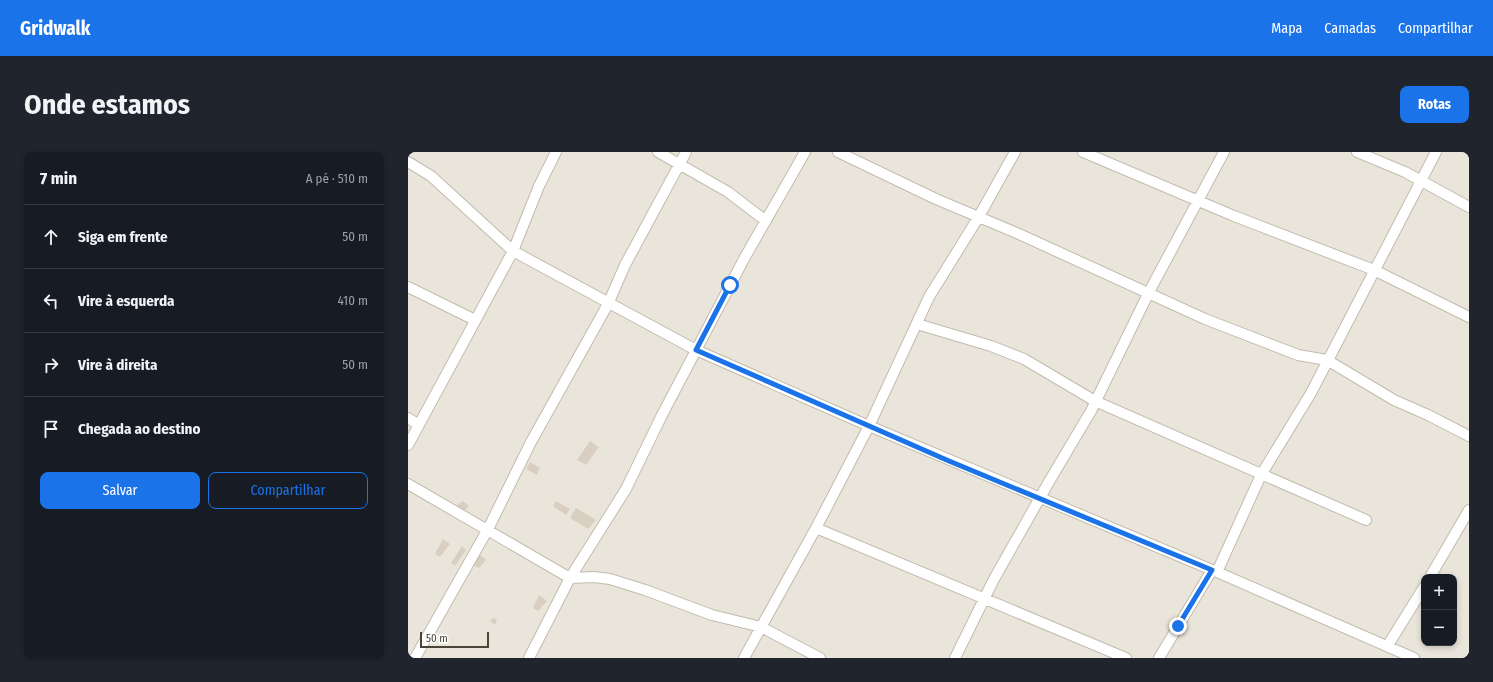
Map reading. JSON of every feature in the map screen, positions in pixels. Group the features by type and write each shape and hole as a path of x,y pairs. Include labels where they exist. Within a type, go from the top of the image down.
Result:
{"street":[{"path":"408,445 513,251 539,186 556,152"},
{"path":"658,152 728,192 766,221"},
{"path":"415,658 488,529 531,442 608,304 625,265 686,152"},
{"path":"530,658 570,578 626,488 658,422 745,257 805,152"},
{"path":"838,152 978,218 1019,234 1149,292 1205,319 1298,355 1327,360 1394,400 1469,436"},
{"path":"744,658 816,528 869,426 929,297 978,218 1015,152"},
{"path":"1083,152 1199,202 1374,270 1469,317"},
{"path":"955,658 994,579 1084,423 1149,292 1199,202 1224,152"},
{"path":"1357,152 1423,180 1469,207"},
{"path":"1158,658 1214,571 1261,475 1298,416 1423,180 1436,152"},
{"path":"408,162 430,176 513,251 608,304 696,350 869,426 1388,645 1414,658"},
{"path":"408,287 475,320"},
{"path":"917,324 1011,353 1048,372 1069,387 1095,401 1261,475 1315,496 1366,520"},
{"path":"408,418 419,425"},
{"path":"408,484 488,529 530,556 570,578 594,577 610,579 645,590 712,615 761,628 820,658"},
{"path":"1432,574 1469,510"},
{"path":"816,528 1126,658"},
{"path":"1388,645 1421,591"}],"shaded area":[{"path":"408,152 1469,152 1469,658 408,658"}],"building":[{"path":"590,441 599,447 586,465 577,460"},
{"path":"530,462 540,468 537,475 526,469"},
{"path":"463,501 469,506 465,511 455,507"},
{"path":"556,501 570,509 566,515 553,506"},
{"path":"576,508 596,520 588,529 570,518"},
{"path":"443,539 450,544 440,557 435,554"},
{"path":"462,546 466,550 455,566 451,563"},
{"path":"479,554 486,560 479,568 473,565"},
{"path":"539,595 547,601 538,611 533,608"},
{"path":"493,618 497,620 495,625 490,621"}],"route":[{"path":"730,285 696,350 949,461 1040,497 1212,570 1193,598 1178,626"}]}
